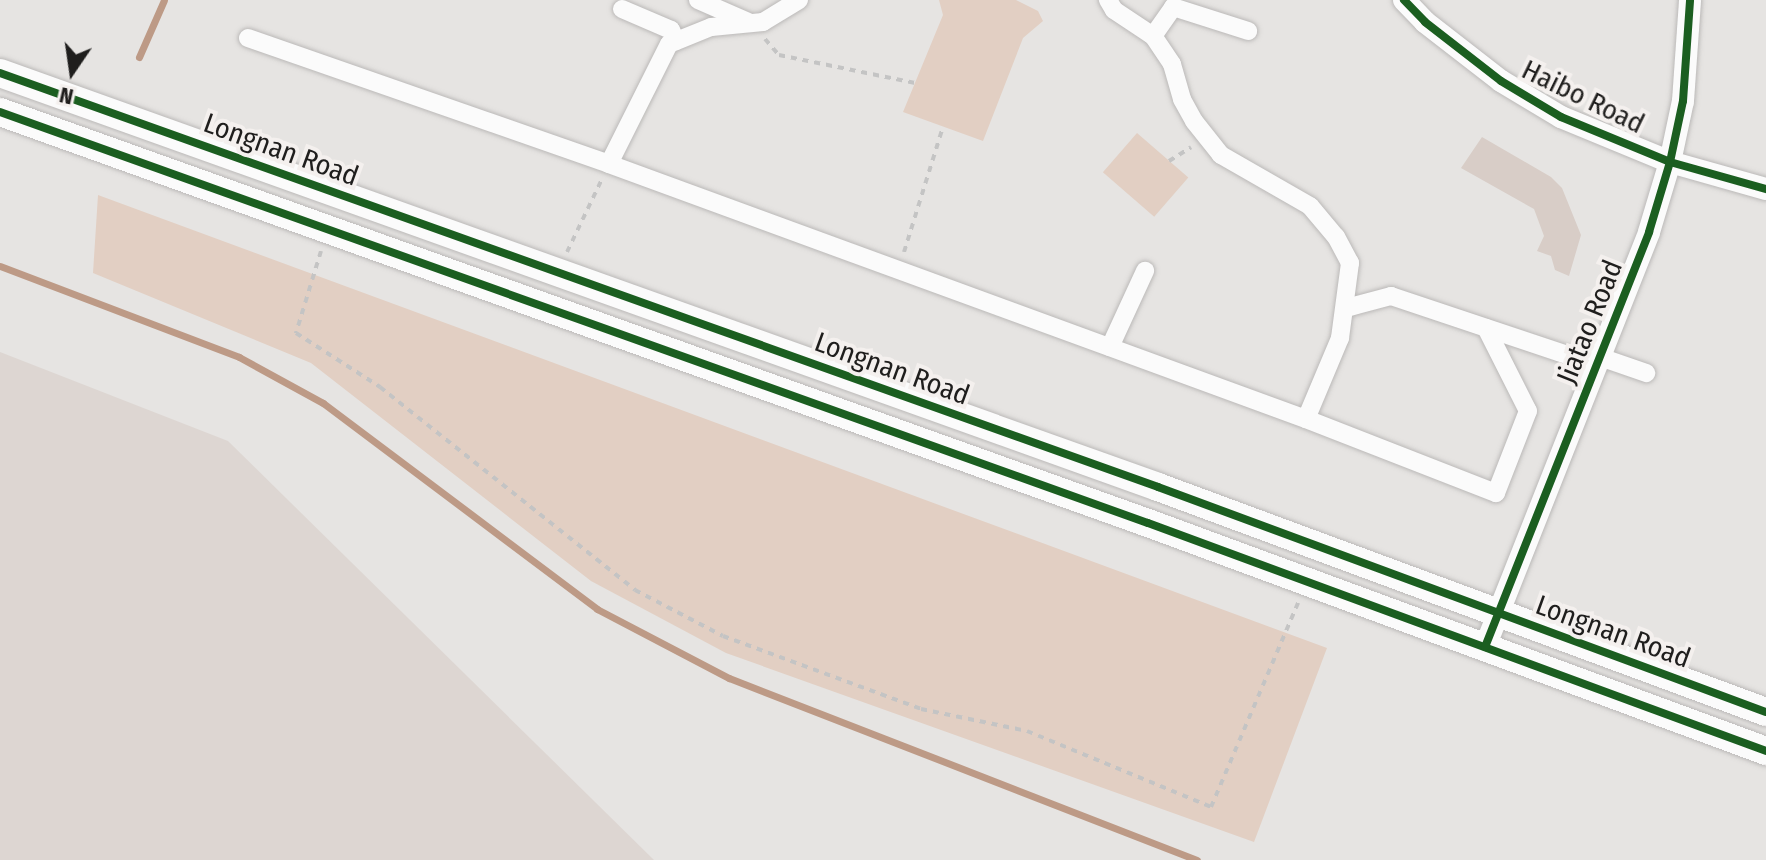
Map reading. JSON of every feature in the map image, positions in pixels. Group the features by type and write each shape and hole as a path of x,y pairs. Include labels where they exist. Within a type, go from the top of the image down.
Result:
{"main road":[{"name":"Longnan Road","path":"0,73 1766,712"},
{"name":"Longnan Road","path":"0,112 1307,582 1766,751"}],"street":[{"path":"698,0 750,23"},
{"path":"609,164 669,44 711,27 763,22 799,0"},
{"path":"1108,0 1114,10 1153,36 1172,64 1182,99 1221,155 1310,206 1336,237 1350,263 1340,338 1306,419"},
{"name":"Haibo Road","path":"1404,0 1425,22 1501,81 1561,117 1670,162 1766,189"},
{"name":"Jiatao Road","path":"1485,647 1649,232 1670,162 1683,101 1690,0"},
{"path":"1153,36 1173,7 1248,31"},
{"path":"622,9 671,30 676,41"},
{"path":"248,38 898,269 1306,419 1496,493 1528,411 1486,328"},
{"path":"1110,347 1145,271"},
{"path":"1346,308 1391,296 1486,328 1646,373"}],"path":[{"path":"750,23 779,55 915,83"},
{"path":"898,269 943,127"},
{"path":"1169,161 1206,136"},
{"path":"557,273 609,164"},
{"path":"328,229 296,333 380,387 635,590 723,636 921,709 1027,731 1211,807 1307,582"}],"shaded area":[{"path":"939,0 1016,0 1038,11 1043,21 1023,38 983,141 903,112 943,15"},
{"path":"1137,133 1188,178 1154,217 1103,172"},
{"path":"98,195 1327,648 1254,842 726,653 591,581 311,363 93,273"},
{"path":"0,352 228,441 654,860 0,860"}],"building":[{"path":"1482,137 1551,177 1562,188 1581,235 1569,276 1555,270 1551,256 1537,251 1544,236 1534,209 1461,168"}],"waterway":[{"path":"139,57 164,0"},
{"path":"0,266 239,357 323,403 597,609 729,678 1197,860"}],"cycle path":[{"path":"1404,0 1425,22 1501,81 1561,117 1670,162 1766,189"},
{"path":"1485,647 1649,232 1670,162 1683,101 1690,0"},
{"path":"0,73 1158,487 1766,712"},
{"path":"0,112 1148,523 1766,751"}]}
